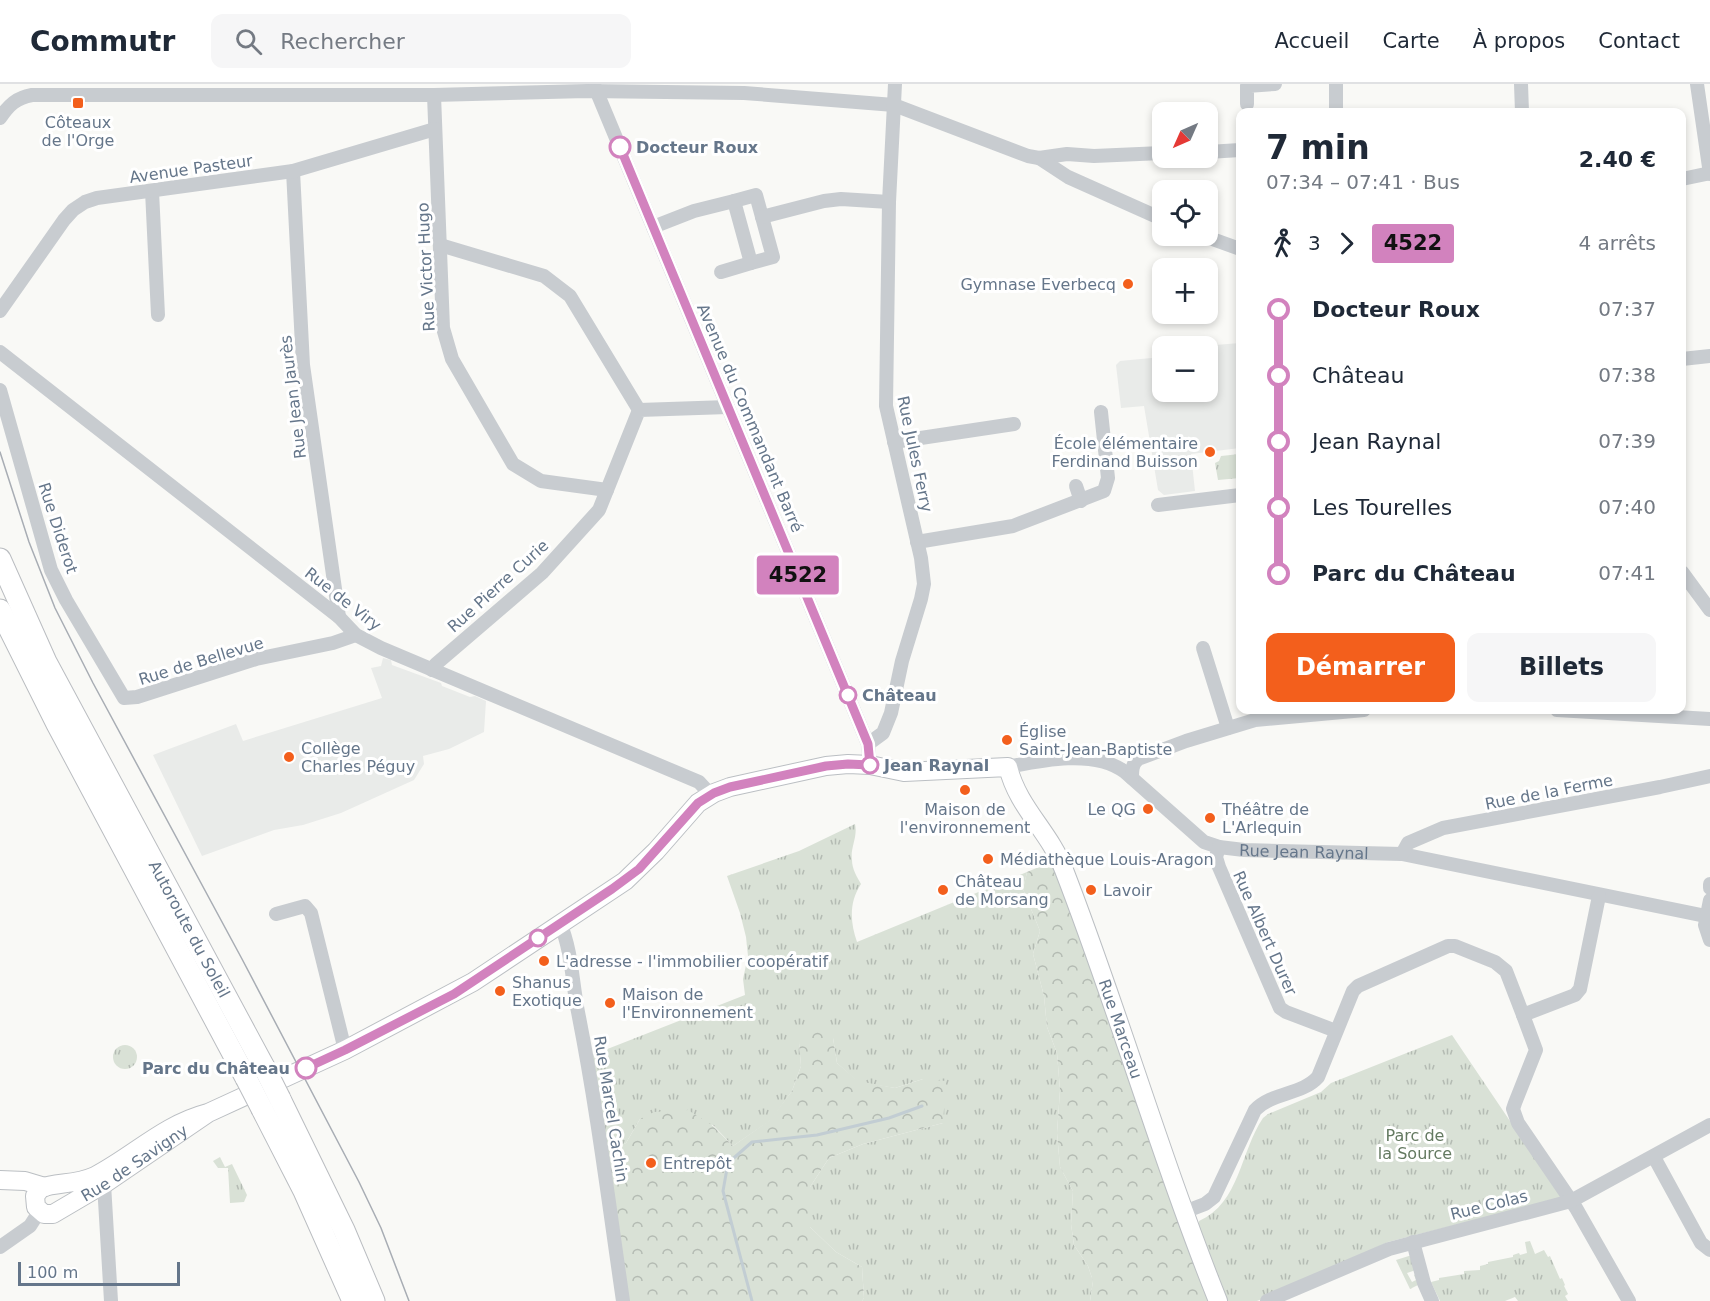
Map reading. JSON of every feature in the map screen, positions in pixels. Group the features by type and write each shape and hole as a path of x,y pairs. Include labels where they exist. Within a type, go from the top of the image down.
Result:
{"highway":[{"name":"Autoroute du Soleil","path":"0,559 46,662 255,1073 271,1104 331,1202 374,1301"},
{"name":"Autoroute du Soleil","path":"0,610 57,724 255,1073"},
{"name":"Autoroute du Soleil","path":"271,1104 353,1301"}],"main road":[{"name":"Rue Jean Raynal","path":"711,795 730,787 826,766 870,765 904,772 1008,767"},
{"name":"Rue Marceau","path":"1008,767 1011,781 1025,808 1063,866 1118,1016 1184,1212 1218,1301"},
{"name":"Rue de Savigny","path":"43,1196 61,1193 63,1204 60,1209 104,1184 208,1113 345,1050 454,994 639,869 691,811 711,795"},
{"name":"Rue de Savigny","path":"43,1196 93,1176 171,1126 188,1118 208,1113"},
{"path":"0,1182 25,1181 43,1196"}],"street":[{"name":"Rue Jules Ferry","path":"868,744 883,733 894,705 902,661 916,619 924,584 917,542 886,406 885,392 888,202 896,84"},
{"path":"1247,104 1246,86 1275,84"},
{"path":"1336,84 1336,108"},
{"path":"1521,84 1522,108"},
{"path":"1686,178 1710,174 1697,84"},
{"path":"0,118 20,91 32,95 434,95 595,88 744,93 894,105 1028,156 1039,158 1079,154 1094,156 1152,153"},
{"name":"Avenue du Commandant Barré","path":"595,88 868,744 870,765"},
{"name":"Rue Victor Hugo","path":"434,95 443,328 452,359 513,464 542,482 607,490"},
{"name":"Avenue Pasteur","path":"0,310 55,230 73,210 85,202 97,198 293,171 435,129"},
{"path":"1218,151 1236,150"},
{"path":"1039,158 1080,182 1152,214"},
{"name":"Rue Jean Jaurès","path":"293,171 303,365 339,617"},
{"path":"152,191 158,315"},
{"path":"653,227 694,211 756,195 773,257 721,273"},
{"path":"762,217 824,201 841,199 888,202"},
{"path":"734,201 751,263"},
{"path":"1218,241 1236,248"},
{"path":"440,245 544,276 570,296 639,410 728,408"},
{"name":"Rue de Viry","path":"0,352 339,617 356,635 432,670 699,782 711,795"},
{"path":"1686,359 1710,356"},
{"name":"Rue Diderot","path":"0,390 51,570 124,698"},
{"name":"Rue Pierre Curie","path":"432,670 436,664 542,573 599,510 639,410"},
{"path":"917,542 1013,526 1104,491 1108,484 1101,412"},
{"path":"894,442 1014,424"},
{"path":"1076,486 1081,501"},
{"path":"1158,505 1236,495"},
{"path":"1686,577 1710,610"},
{"name":"Rue de Bellevue","path":"124,698 137,697 256,659 333,643 356,635"},
{"path":"1203,648 1228,728"},
{"path":"1132,778 1132,768 1138,759 1186,741 1255,720 1302,714"},
{"path":"1625,714 1710,719"},
{"name":"Rue Jean Raynal","path":"1008,767 1052,759 1079,759 1111,763 1132,778 1204,842 1219,848 1402,854 1708,917"},
{"name":"Rue de la Ferme","path":"1402,854 1408,843 1443,828 1660,788 1710,776"},
{"name":"Rue Albert Durer","path":"1219,848 1216,857 1219,867 1280,1008 1336,1031"},
{"path":"1523,1015 1575,995 1580,989 1599,896"},
{"path":"1710,900 1705,925 1710,940"},
{"path":"276,914 301,906 305,906 311,913 345,1050"},
{"name":"Rue Marcel Cachin","path":"560,923 568,946 572,984 587,1057 623,1301"},
{"path":"1184,1212 1205,1204 1214,1197 1255,1110 1265,1101 1314,1081 1320,1073 1353,991 1358,986 1448,946 1455,946 1501,966 1506,971 1536,1050 1515,1103 1514,1114 1571,1201 1629,1301"},
{"name":"Rue Colas","path":"1267,1301 1389,1249 1571,1201 1710,1125"},
{"path":"1654,1157 1701,1243 1710,1250"},
{"path":"104,1184 111,1301"},
{"path":"0,1247 30,1226 43,1196"},
{"path":"1413,1242 1432,1301"}],"shaded area":[{"path":"1236,343 1236,448 1191,454 1195,491 1164,495 1158,490 1144,406 1121,408 1116,365 1120,361 1152,358 1152,402 1218,402 1218,345"},
{"name":"Collège Charles Péguy","path":"383,658 391,660 392,665 441,683 442,686 486,701 484,732 449,749 423,756 424,764 414,780 341,813 303,825 274,830 202,856 153,755 236,724 243,741 382,698 371,668 381,666"}],"green space":[{"path":"1236,454 1236,478 1218,480 1215,463 1221,456"},
{"path":"855,824 852,863 861,884 854,898 852,912 857,942 1027,872 1023,889 1040,931 1033,954 1044,996 1047,1027 1057,1053 1060,1090 1057,1133 1060,1167 1073,1191 1071,1224 1074,1245 1088,1266 1093,1281 1090,1301 862,1301 864,1298 862,1267 836,1252 810,1227 810,1187 829,1158 863,1144 943,1123 923,1079 895,1088 858,1082 837,1063 833,1038 799,1043 801,1066 792,1091 771,1120 733,1146 713,1125 640,1119 626,1143 602,1152 587,1057 745,995 743,979 748,956 746,937 727,876 799,851"},
{"path":"1053,861 1211,1301 1090,1301 1093,1281 1088,1266 1074,1245 1071,1224 1073,1191 1060,1167 1057,1133 1060,1090 1057,1053 1047,1027 1044,996 1033,954 1040,931 1023,889 1027,872"},
{"path":"810,1027 833,1038 837,1063 858,1081 895,1088 923,1079 946,1081 943,1123 863,1144 829,1158 810,1187 810,1227 836,1252 862,1267 864,1298 862,1301 623,1301 602,1152 626,1143 640,1119 654,1112 688,1110 713,1126 733,1146 770,1120 792,1091 801,1066 799,1043"},
{"name":"Parc de la Source","path":"1452,1035 1562,1198 1388,1242 1257,1301 1223,1301 1197,1232 1199,1221 1213,1213 1223,1202 1238,1176 1255,1131 1263,1118 1321,1092 1331,1083"},
{"path":"125,1045 134,1048 137,1057 134,1066 125,1069 116,1066 113,1057 116,1048"},
{"path":"220,1157 225,1167 232,1164 247,1195 244,1202 230,1203 228,1168 218,1168 213,1161"},
{"path":"1530,1241 1535,1254 1544,1250 1548,1257 1550,1256 1565,1285 1568,1294 1565,1296 1568,1301 1518,1301 1515,1297 1505,1301 1440,1301 1431,1282 1439,1278 1464,1274 1464,1271 1480,1270 1480,1266 1488,1262 1527,1253 1525,1242"},
{"path":"1412,1255 1416,1270 1407,1273 1412,1282 1416,1280 1414,1275 1417,1273 1422,1283 1410,1289 1396,1260"}],"waterway":[{"path":"752,1301 723,1191 728,1163 752,1142 817,1135 889,1118 922,1106"}],"tram line":[{"path":"0,452 29,542 55,608 359,1182 381,1228 409,1301"}],"bus line":[{"name":"4522","path":"306,1068 454,994 625,881 657,851 698,803 714,793 730,787 826,766 870,765 868,744 620,147"}],"place":[{"name":"Côteaux de l'Orge","path":"78,103"},
{"name":"Docteur Roux","path":"620,147"},
{"name":"Gymnase Everbecq","path":"1128,284"},
{"name":"École élémentaire Ferdinand Buisson","path":"1210,452"},
{"name":"Château","path":"848,695"},
{"name":"Église Saint-Jean-Baptiste","path":"1007,740"},
{"name":"Collège Charles Péguy","path":"289,757"},
{"name":"Jean Raynal","path":"870,765"},
{"name":"Maison de l'environnement","path":"965,790"},
{"name":"Le QG","path":"1148,809"},
{"name":"Théâtre de L'Arlequin","path":"1210,818"},
{"name":"Médiathèque Louis-Aragon","path":"988,859"},
{"name":"Château de Morsang","path":"943,890"},
{"name":"Lavoir","path":"1091,890"},
{"name":"L'adresse - l'immobilier coopératif","path":"544,961"},
{"name":"Shanus Exotique","path":"500,991"},
{"name":"Maison de l'Environnement","path":"610,1003"},
{"name":"Parc du Château","path":"306,1068"},
{"name":"Entrepôt","path":"651,1163"}]}
